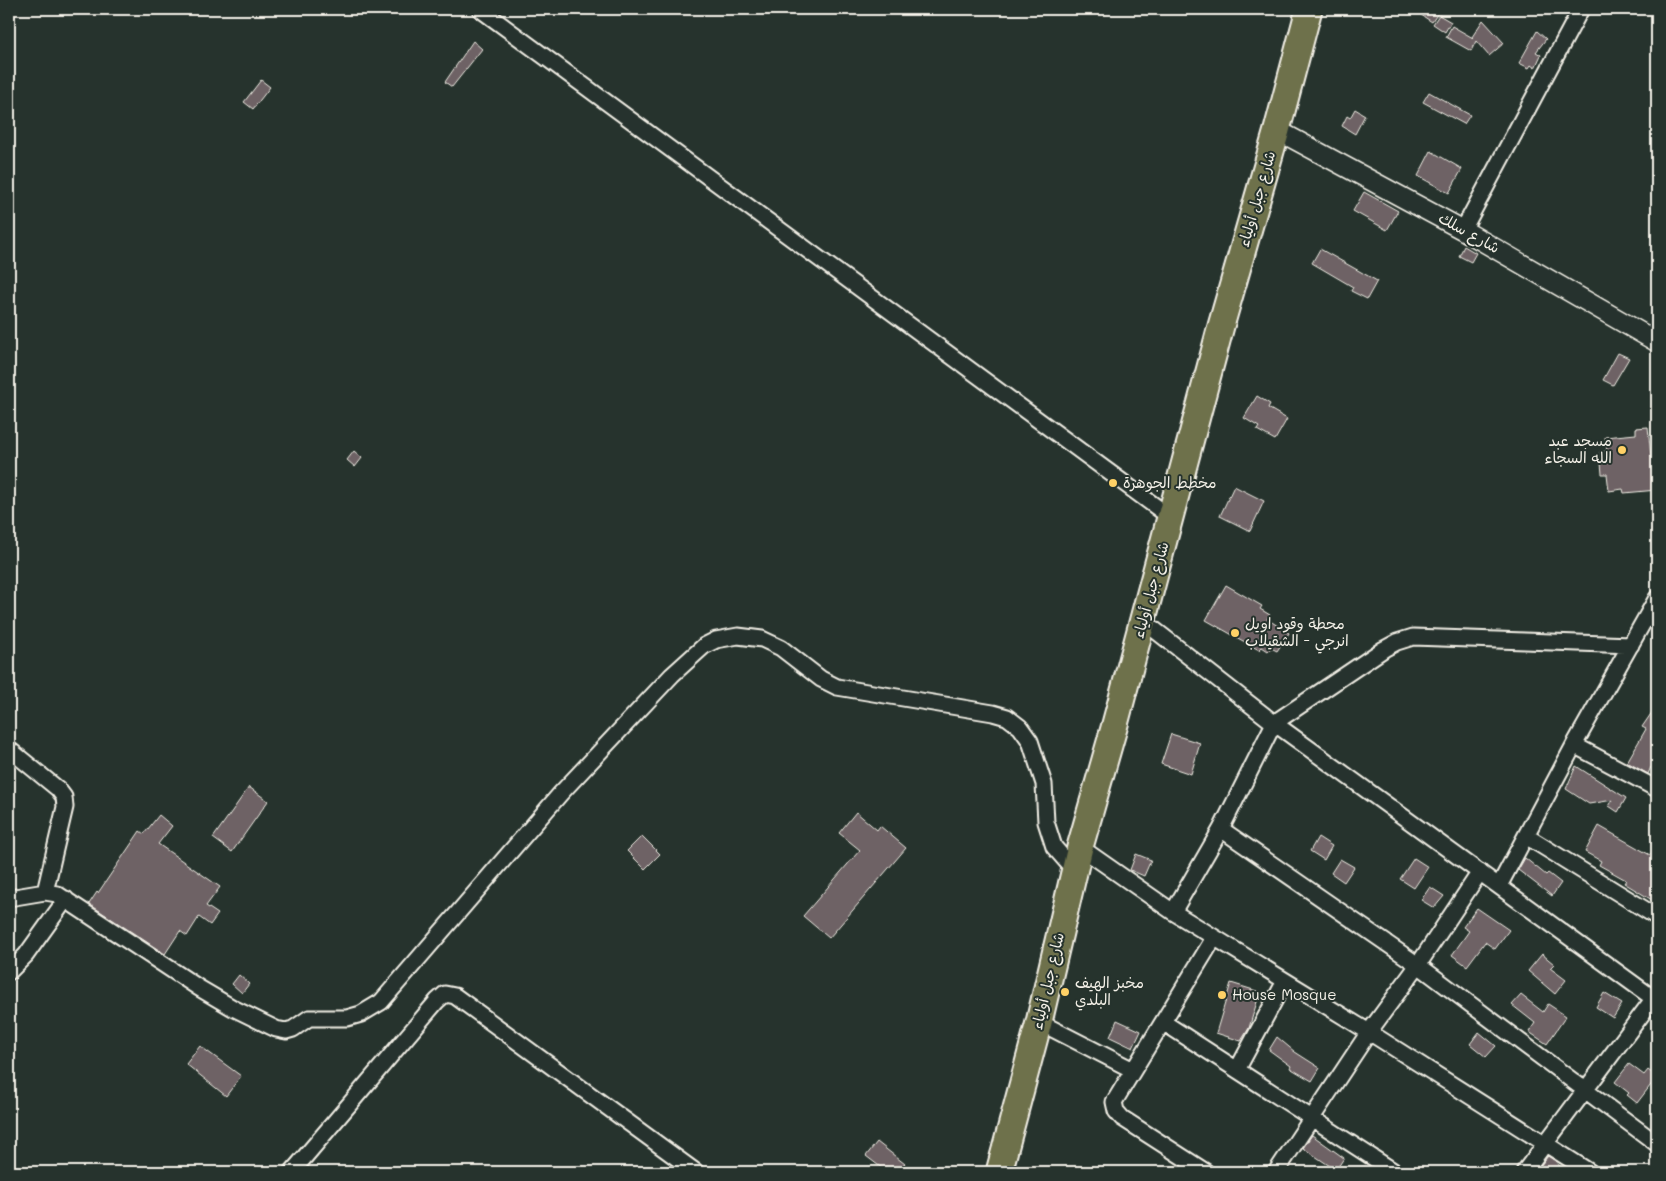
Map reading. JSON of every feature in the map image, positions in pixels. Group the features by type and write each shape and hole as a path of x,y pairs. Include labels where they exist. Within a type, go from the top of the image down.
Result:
{"highway":[{"name":"شارع جبل أولياء","path":"999,1172 1038,1022 1077,859 1114,728 1221,326 1278,130 1309,9"}],"street":[{"path":"480,9 1170,517"},
{"path":"1463,230 1581,9"},
{"name":"شارع سلك","path":"1278,130 1463,230 1657,342"},
{"path":"1499,886 1574,745 1657,598"},
{"path":"1142,620 1274,723 1656,998 1584,1090 1524,1172"},
{"path":"9,898 45,892 57,894 199,988 233,1008 276,1029 286,1031 293,1029 309,1018 347,1018 361,1014 381,1002 561,793 672,675 704,646 716,640 738,636 762,639 781,648 821,679 837,687 994,713 1007,717 1020,727 1030,741 1044,784 1046,822 1054,847 1173,912 1369,1032 1590,1172"},
{"path":"1173,912 1221,829 1274,723 1384,649 1413,637 1631,645"},
{"path":"1574,745 1657,789"},
{"path":"9,749 58,789 64,797 66,807 45,892"},
{"path":"1221,829 1418,965 1657,1144"},
{"path":"1526,836 1657,917"},
{"path":"1276,1172 1369,1032 1418,965 1480,872"},
{"path":"9,972 26,955 66,899"},
{"path":"1206,1172 1122,1118 1116,1111 1114,1102 1214,938"},
{"path":"1237,1070 1285,981"},
{"path":"292,1172 436,1001 445,994 455,996 696,1172"},
{"path":"1038,1022 1133,1070"},
{"path":"1163,1022 1395,1172"}],"building":[{"path":"1412,9 1432,9 1438,13 1432,22"},
{"path":"1439,15 1451,22 1445,32 1433,24"},
{"path":"1483,20 1504,43 1489,56 1476,41 1471,51 1446,37 1452,26 1473,38"},
{"path":"1537,31 1546,39 1536,52 1541,55 1535,68 1531,65 1529,68 1519,63"},
{"path":"473,41 482,49 452,87 445,82"},
{"path":"261,80 270,87 253,109 244,102"},
{"path":"1429,92 1470,115 1464,124 1423,102"},
{"path":"1355,109 1365,115 1355,134 1342,126 1347,116 1350,118"},
{"path":"1431,151 1462,169 1449,193 1418,176"},
{"path":"1364,192 1398,211 1387,230 1353,211"},
{"path":"1464,246 1476,253 1471,262 1459,256"},
{"path":"1320,249 1377,281 1367,299 1351,291 1353,287 1312,263"},
{"path":"1618,353 1629,358 1613,385 1603,380"},
{"path":"1257,396 1270,404 1268,408 1287,419 1275,440 1257,430 1259,427 1244,418"},
{"path":"1648,427 1651,457 1657,456 1657,490 1624,493 1623,489 1609,491 1607,474 1602,474 1600,452 1607,451 1605,437 1636,434 1636,428"},
{"path":"354,451 362,458 355,467 347,460"},
{"path":"1234,486 1264,501 1250,531 1220,516"},
{"path":"1226,585 1262,606 1260,609 1270,615 1267,619 1289,633 1277,651 1271,648 1268,651 1262,647 1259,650 1206,620"},
{"path":"1657,705 1657,771 1651,767 1648,774 1627,762 1646,729 1642,727"},
{"path":"1171,734 1200,743 1191,774 1161,764"},
{"path":"1576,766 1626,798 1618,812 1609,806 1613,800 1589,804 1566,789"},
{"path":"249,787 268,801 232,852 213,838"},
{"path":"856,812 877,830 880,826 906,848 829,938 803,916 860,850 839,833"},
{"path":"159,815 172,826 158,844 220,887 206,906 218,914 210,925 199,917 187,936 180,931 165,954 89,904 140,831 144,834"},
{"path":"1599,826 1650,855 1657,844 1657,891 1652,900 1624,883 1626,880 1599,865 1601,861 1585,852"},
{"path":"642,836 660,854 645,869 627,851"},
{"path":"1318,837 1332,846 1324,860 1310,851"},
{"path":"1136,854 1151,860 1144,876 1130,870"},
{"path":"1414,858 1428,867 1414,888 1400,879"},
{"path":"1525,858 1546,875 1548,873 1561,883 1552,896 1518,870"},
{"path":"1340,859 1354,867 1344,882 1331,873"},
{"path":"1430,887 1444,896 1434,908 1421,900"},
{"path":"1477,908 1509,930 1495,949 1485,942 1467,966 1452,955 1469,931 1463,927"},
{"path":"1542,954 1554,964 1550,968 1566,980 1555,994 1528,971"},
{"path":"239,975 249,984 242,993 232,984"},
{"path":"1231,983 1260,992 1249,1028 1241,1041 1216,1033"},
{"path":"1604,993 1622,1004 1613,1018 1596,1007"},
{"path":"1521,995 1543,1012 1548,1004 1566,1016 1547,1044 1529,1032 1535,1023 1512,1005"},
{"path":"1117,1020 1141,1031 1133,1048 1110,1037"},
{"path":"1479,1032 1496,1046 1486,1057 1470,1044"},
{"path":"1277,1037 1295,1052 1320,1068 1312,1081 1290,1068 1291,1066 1269,1050"},
{"path":"200,1046 241,1076 226,1096 186,1064"},
{"path":"1629,1064 1644,1075 1648,1070 1657,1077 1637,1103 1627,1095 1629,1093 1615,1082"},
{"path":"1312,1135 1344,1158 1336,1170 1303,1148"},
{"path":"877,1142 905,1164 899,1172 887,1172 866,1156"},
{"path":"1548,1156 1568,1172 1549,1172 1540,1166"}],"place":[{"name":"مسجد عبد الله السجاء","path":"1622,450"},
{"name":"مخطط الجوهرة","path":"1113,483"},
{"name":"محطة وقود اويل انرجي - الشقيلاب","path":"1235,633"},
{"name":"مخبز الهيف البلدي","path":"1065,992"},
{"name":"House Mosque","path":"1222,995"}]}
